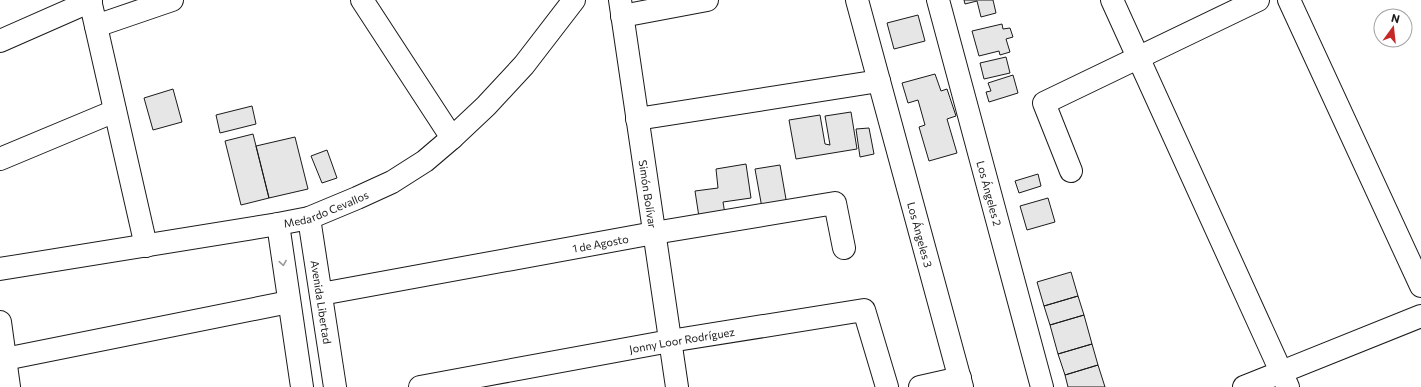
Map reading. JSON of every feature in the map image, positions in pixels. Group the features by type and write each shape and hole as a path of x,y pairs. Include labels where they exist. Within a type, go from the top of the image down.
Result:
{"street":[{"path":"96,26 172,0"},
{"path":"362,0 452,138"},
{"name":"Medardo Cevallos","path":"0,269 309,218 392,182 425,161 486,106 524,65 574,0"},
{"path":"621,8 707,0"},
{"name":"Los Ángeles 3","path":"857,0 961,383"},
{"name":"Los Ángeles 2","path":"938,0 1042,387"},
{"path":"1112,0 1284,380"},
{"path":"1071,171 1044,103 1258,0"},
{"path":"1290,0 1421,286"},
{"path":"0,41 91,1 146,246"},
{"name":"Simón Bolívar","path":"621,8 676,387"},
{"path":"637,119 879,81"},
{"path":"0,158 115,111"},
{"name":"1 de Agosto","path":"320,294 654,233 835,203 844,248"},
{"name":"Avenida Libertad","path":"309,218 335,387"},
{"path":"278,224 302,387"},
{"path":"5,358 289,302"},
{"name":"Jonny Loor Rodríguez","path":"420,387 670,341 864,310 887,387"},
{"path":"1244,387 1284,380 1421,316"},
{"path":"0,322 9,387"},
{"path":"920,387 961,383"}],"building":[{"path":"964,0 993,0 996,13 981,17 977,1 965,4"},
{"path":"918,15 925,41 894,49 887,23"},
{"path":"1002,24 1003,29 1010,28 1013,37 1006,39 1010,52 1000,55 999,51 979,56 972,31"},
{"path":"1006,57 1010,73 984,79 980,63"},
{"path":"935,74 941,91 947,89 956,116 947,119 957,153 929,161 919,127 925,125 918,100 908,103 902,83"},
{"path":"1013,75 1018,93 989,102 986,92 991,91 988,83"},
{"path":"173,89 182,122 153,130 144,98"},
{"path":"252,106 256,124 220,133 216,115"},
{"path":"851,112 857,149 796,159 789,120 820,115 825,144 830,145 825,116"},
{"path":"869,128 874,154 860,157 856,129"},
{"path":"253,134 269,198 241,205 225,141"},
{"path":"295,137 308,189 269,198 256,146"},
{"path":"327,150 337,178 322,183 311,156"},
{"path":"746,164 751,198 723,202 725,214 699,217 695,191 718,188 716,169"},
{"path":"780,165 787,205 762,208 755,169"},
{"path":"1038,174 1041,186 1019,193 1015,181"},
{"path":"1048,198 1055,222 1027,230 1020,206"},
{"path":"1071,272 1078,296 1044,306 1037,282"},
{"path":"1078,296 1084,315 1050,325 1044,306"},
{"path":"1084,315 1092,344 1058,354 1050,325"},
{"path":"1092,344 1098,365 1065,375 1058,354"},
{"path":"1098,365 1105,387 1068,387 1065,375"}]}
